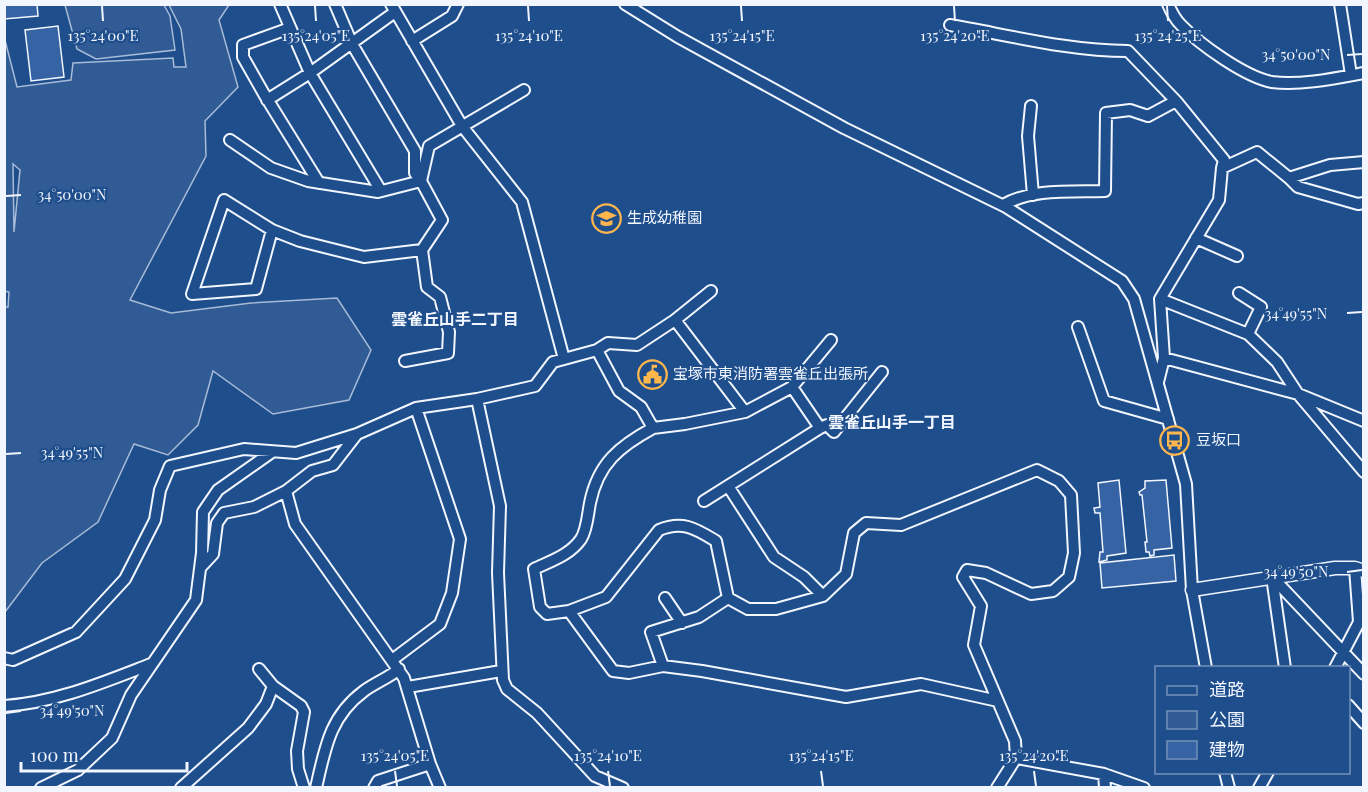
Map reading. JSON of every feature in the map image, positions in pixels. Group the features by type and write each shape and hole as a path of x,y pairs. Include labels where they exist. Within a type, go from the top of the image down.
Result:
{"street":[{"path":"280,4 310,73 381,191"},
{"path":"335,4 352,44 415,151 415,173 442,219 422,250 427,287 440,297 447,323 448,353 405,361"},
{"path":"412,41 452,16 458,4"},
{"path":"625,4 678,37 844,128 1003,205 1122,281 1134,299 1186,484 1192,590 1206,666"},
{"path":"1168,4 1178,22 1198,42 1244,71 1270,81 1288,83 1364,74"},
{"path":"1340,4 1351,75"},
{"path":"267,99 352,44 393,8 462,126 522,202 564,359"},
{"path":"950,25 1054,43 1109,51 1128,51 1176,101 1224,160 1219,200 1160,299 1164,358 1158,382"},
{"path":"290,28 243,45 243,57 319,183"},
{"path":"421,181 429,146 524,90"},
{"path":"1003,205 1016,198 1047,193 1105,191 1106,113 1130,110 1148,116 1176,101"},
{"path":"1031,106 1028,136 1033,195"},
{"path":"230,140 271,168 308,181 381,191 421,181"},
{"path":"1222,168 1257,152 1298,187 1358,204 1364,203"},
{"path":"1289,178 1330,165 1364,162"},
{"path":"272,230 256,289 192,294 224,200 272,230 300,241 364,257 422,250"},
{"path":"1196,238 1237,256"},
{"path":"4,658 13,660 76,632 125,579 155,520 160,490 170,466 244,449 296,453 357,434 416,408 477,399 536,386 554,362 597,350 608,343 637,345 675,320 711,291"},
{"path":"1239,293 1262,307 1248,334"},
{"path":"1160,299 1248,334 1277,362 1298,394 1364,472"},
{"path":"675,320 745,412"},
{"path":"1077,327 1104,401 1168,419"},
{"path":"831,340 792,387 745,412 654,428 628,441 609,461 594,482 582,537 568,553 534,568 540,607 547,614 569,611 606,597 659,530 671,525 694,528 716,541 728,598 748,609 776,609 823,596 846,574 854,533 866,523 901,525 1037,470 1059,481 1071,495 1074,554 1069,577 1053,591 1031,594 986,573 967,570 963,577 981,606 974,645 1015,741 1016,758 997,788"},
{"path":"597,350 619,391 641,408 654,428"},
{"path":"1164,358 1298,394 1364,421"},
{"path":"704,501 820,428 827,425 834,432 882,372"},
{"path":"792,387 820,428"},
{"path":"477,399 500,506 498,573 501,671 507,689 537,713 598,777 624,788"},
{"path":"316,788 330,732 338,716 347,704 440,624 452,593 460,539 416,408"},
{"path":"200,568 213,554 217,523 224,513 254,507 286,491 312,471 333,465 357,434"},
{"path":"41,788 78,770 112,738 131,695 196,600 203,512 218,489 272,452"},
{"path":"728,486 774,557 804,577 823,596"},
{"path":"286,491 296,524 396,664 408,687 430,764 440,788"},
{"path":"1192,590 1335,568 1359,569 1359,622 1336,666"},
{"path":"1272,577 1364,674"},
{"path":"1272,577 1286,666"},
{"path":"665,598 682,622"},
{"path":"663,666 651,632 699,617 728,598"},
{"path":"569,611 613,671 629,673 663,666 846,697 921,684 998,701"},
{"path":"4,706 20,705 86,689 152,664"},
{"path":"260,669 273,686 301,706 304,712 297,751 298,769 304,788"},
{"path":"408,687 501,671"},
{"path":"181,788 248,728 266,704 273,686"},
{"path":"1350,707 1364,723"},
{"path":"1016,758 1104,774 1144,788"},
{"path":"374,788 378,781 430,764"},
{"path":"1104,774 1105,788"},
{"path":"1259,788 1267,774"},
{"path":"592,788 598,777"}],"green space":[{"path":"65,5 164,5 170,16 175,50 96,59 77,49"},
{"path":"169,5 229,5 219,20 238,87 205,121 206,156 130,300 171,313 251,303 337,298 371,350 349,400 273,414 213,371 198,425 168,455 134,444 98,522 42,563 5,612 4,307 8,307 9,292 4,291 5,40 17,87 71,80 73,63 173,58 174,67 186,67 181,29","holes":["13,164 20,170 14,232"]}],"building":[{"path":"4,4 37,4 38,16 4,19"},
{"path":"58,26 64,77 31,81 25,30"},
{"path":"1119,480 1126,553 1107,556 1107,560 1099,562 1100,552 1103,552 1100,513 1095,513 1094,508 1100,507 1098,483"},
{"path":"1166,480 1172,548 1154,550 1154,555 1150,556 1149,552 1146,552 1142,495 1139,492 1145,488 1145,481"},
{"path":"1174,555 1176,581 1102,588 1100,563"}],"place":[{"name":"生成幼稚園","path":"606,218"},
{"name":"宝塚市東消防署雲雀丘出張所","path":"652,374"},
{"name":"豆坂口","path":"1175,440"}],"district":[{"name":"雲雀丘山手二丁目","path":"455,319"},
{"name":"雲雀丘山手一丁目","path":"892,422"}]}
